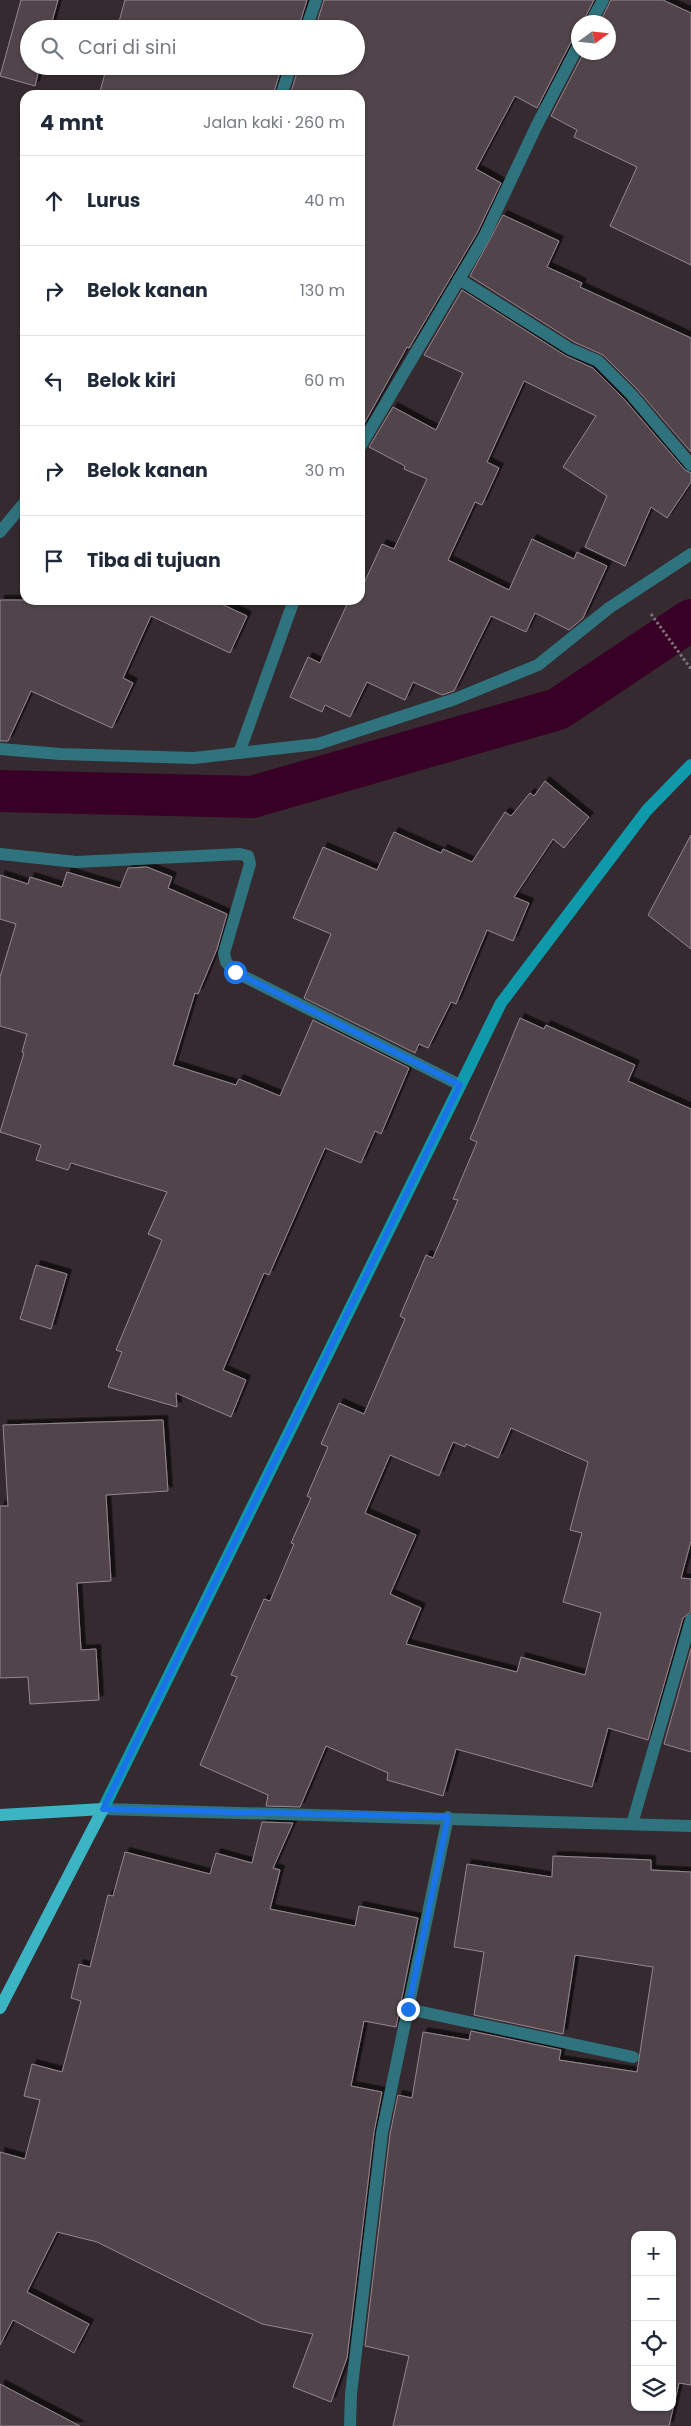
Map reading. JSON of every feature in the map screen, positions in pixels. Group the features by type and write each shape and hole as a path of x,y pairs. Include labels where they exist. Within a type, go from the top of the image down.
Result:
{"main road":[{"path":"0,2008 103,1809 501,1003 647,810 691,765"},
{"path":"0,1815 103,1809"}],"street":[{"path":"309,20 316,0"},
{"path":"595,15 603,0"},
{"path":"365,439 484,237 536,127 571,60"},
{"path":"283,90 289,75"},
{"path":"459,279 570,349 598,361 630,393 691,466"},
{"path":"0,532 20,508"},
{"path":"0,748 60,754 194,758 318,744 455,699 538,665 609,608 691,554"},
{"path":"239,752 292,605"},
{"path":"0,854 76,862 240,854 248,856 250,864 224,953 226,962 235,972 460,1085"},
{"path":"632,1824 691,1620"},
{"path":"103,1809 448,1817 691,1826"},
{"path":"350,2426 351,2394 382,2133 448,1817"},
{"path":"408,2009 633,2057"}],"path":[{"path":"651,613 691,669"}],"building":[{"path":"21,0 58,0 52,20 20,20 20,75 38,75 35,86 0,76"},
{"path":"125,0 307,0 301,20 119,20"},
{"path":"324,0 594,0 586,15 571,15 571,42 537,108 515,96 476,169 501,183 477,233 409,348 407,347 365,422 365,90 292,90 296,75 365,75 365,20 318,20"},
{"path":"611,0 663,0 691,13 691,265 610,226 637,167 574,137 577,130 551,116 580,60 616,60 616,15 604,15"},
{"path":"105,75 279,75 275,90 100,90"},
{"path":"503,215 559,241 547,267 582,283 580,287 691,338 691,452 636,388 603,355 574,342 470,276"},
{"path":"462,290 566,356 593,368 624,399 685,470 691,473 691,482 667,518 651,507 625,566 585,547 607,496 563,467 596,416 524,381 487,462 499,468 482,505 475,502 448,560 509,590 532,539 574,559 577,552 607,566 583,618 569,630 535,613 526,632 491,616 454,691 442,695 413,682 405,700 367,682 350,717 325,705 322,712 290,697 308,657 320,663 347,605 365,605 365,581 382,544 394,549 427,479 404,469 405,466 369,447 393,407 436,430 463,373 424,355"},
{"path":"0,600 20,600 20,605 224,605 247,616 230,653 151,616 123,678 133,683 112,728 31,691 8,741 0,741"},
{"path":"545,781 589,817 564,848 553,839 514,897 529,903 513,941 487,930 456,1004 451,1002 428,1048 419,1044 415,1053 304,998 331,934 293,918 323,847 377,870 394,832 441,853 443,849 472,862 505,812 511,816 530,793 534,796"},
{"path":"691,835 691,949 648,915"},
{"path":"147,867 172,877 168,888 227,914 217,949 198,994 195,993 173,1065 236,1085 239,1079 280,1096 313,1020 409,1068 381,1134 375,1131 361,1163 325,1148 269,1275 264,1273 223,1370 246,1380 231,1417 176,1393 177,1407 108,1387 122,1352 116,1350 162,1240 148,1234 167,1192 71,1163 68,1170 36,1160 41,1145 0,1132 24,1053 22,1052 27,1034 0,1026 0,977 16,924 0,919 0,875 28,884 30,877 62,887 67,872 120,888 128,868"},
{"path":"520,1018 544,1029 546,1025 635,1065 628,1081 691,1109 691,1541 681,1578 691,1579 691,1612 683,1618 648,1740 608,1728 592,1787 456,1749 443,1796 387,1780 388,1773 326,1746 300,1807 266,1806 268,1795 200,1765 237,1677 231,1675 264,1599 270,1601 294,1544 291,1543 311,1498 307,1496 328,1447 321,1444 339,1403 364,1414 405,1319 400,1316 426,1255 433,1258 458,1200 453,1199 477,1142 470,1139","holes":["511,1428 588,1462 570,1530 582,1533 563,1602 601,1613 585,1675 521,1657 517,1672 406,1644 421,1608 390,1594 416,1535 365,1513 390,1455 439,1476 453,1442 465,1447 466,1444 498,1458"]},
{"path":"36,1265 67,1274 51,1329 20,1319"},
{"path":"163,1420 168,1491 106,1495 111,1581 77,1583 81,1650 96,1649 99,1700 30,1704 28,1677 0,1678 0,1506 8,1506 3,1425"},
{"path":"691,1649 691,1752 664,1744"},
{"path":"262,1822 293,1823 273,1868 280,1870 270,1909 355,1926 359,1906 418,1918 396,2027 364,2021 351,2086 382,2092 374,2132 347,2358 331,2402 293,2387 313,2334 262,2324 97,2242 57,2232 27,2292 89,2324 74,2353 13,2320 0,2345 0,2152 25,2159 40,2100 24,2096 32,2064 62,2072 81,2001 71,1998 79,1964 90,1967 108,1895 113,1896 125,1852 210,1874 216,1853 252,1863"},
{"path":"553,1856 651,1860 651,1870 691,1872 691,2385 679,2383 676,2396 676,2231 631,2231 631,2411 672,2411 669,2426 393,2426 409,2356 365,2346 390,2134 398,2095 412,2098 423,2032 469,2040 471,2031 561,2050 559,2060 637,2072 653,1967 575,1955 563,2034 474,2015 484,1952 454,1947 467,1864 552,1877"},
{"path":"0,2384 80,2426 0,2426"}],"waterway":[{"path":"0,791 252,797 558,709 691,620"}],"route":[{"path":"235,972 460,1085 103,1809 448,1817 408,2009"}]}
